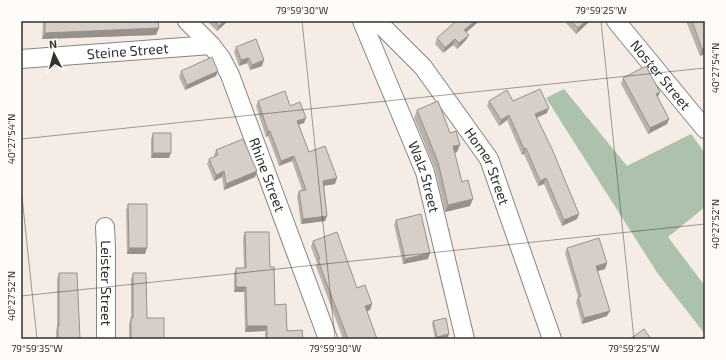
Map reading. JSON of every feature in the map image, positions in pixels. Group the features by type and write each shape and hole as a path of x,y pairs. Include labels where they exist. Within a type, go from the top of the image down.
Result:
{"street":[{"name":"Rhine Street","path":"187,21 211,45 221,58 230,75 328,339"},
{"name":"Walz Street","path":"362,21 425,172 465,339"},
{"name":"Homer Street","path":"376,21 423,66 489,159 552,339"},
{"name":"Noster Street","path":"616,21 705,129"},
{"name":"Steine Street","path":"21,59 211,45"},
{"name":"Leister Street","path":"105,227 106,339"}],"green space":[{"path":"564,89 627,166 691,134 705,153 705,207 668,237 705,286 705,334 658,274 546,98"}],"building":[{"path":"22,21 22,33 21,33"},
{"path":"45,21 158,21 159,28 45,33"},
{"path":"215,21 224,21 219,26"},
{"path":"456,21 475,21 464,30 469,35 459,43 455,39 445,48 437,38"},
{"path":"571,21 586,21 578,28"},
{"path":"692,21 705,21 705,48 702,49"},
{"path":"256,39 264,60 252,65 249,58 241,60 236,47"},
{"path":"212,57 218,71 187,85 181,71"},
{"path":"646,66 660,92 656,94 669,119 650,128 623,78"},
{"path":"540,89 549,108 535,114 552,149 579,214 564,220 546,178 540,181 526,148 524,149 509,115 501,120 489,101 507,90 513,101"},
{"path":"285,91 290,106 300,102 306,118 297,121 309,152 325,146 337,178 323,181 327,216 303,219 299,191 306,190 294,156 281,161 270,131 268,131 258,101"},
{"path":"438,101 450,133 456,131 460,145 453,146 462,182 468,180 473,199 448,205 438,162 417,110"},
{"path":"153,133 171,133 171,153 153,153"},
{"path":"243,139 257,171 226,184 224,171 216,175 209,159 218,155 216,150"},
{"path":"128,204 147,204 147,248 129,248"},
{"path":"421,214 430,253 405,259 396,220"},
{"path":"245,232 269,232 270,267 274,267 275,305 286,304 287,331 302,330 303,339 267,339 267,326 247,326 246,287 236,287 236,268 246,268"},
{"path":"337,232 357,288 365,285 372,304 365,306 377,339 348,339 323,274 318,259 320,259 313,241"},
{"path":"599,238 607,263 596,266 610,311 584,318 578,297 581,296 567,248"},
{"path":"59,273 77,273 80,339 58,339"},
{"path":"133,273 146,273 147,318 164,318 164,339 131,339 131,318 133,318"},
{"path":"446,318 449,334 437,337 433,321"},
{"path":"644,329 651,339 630,339"}]}
